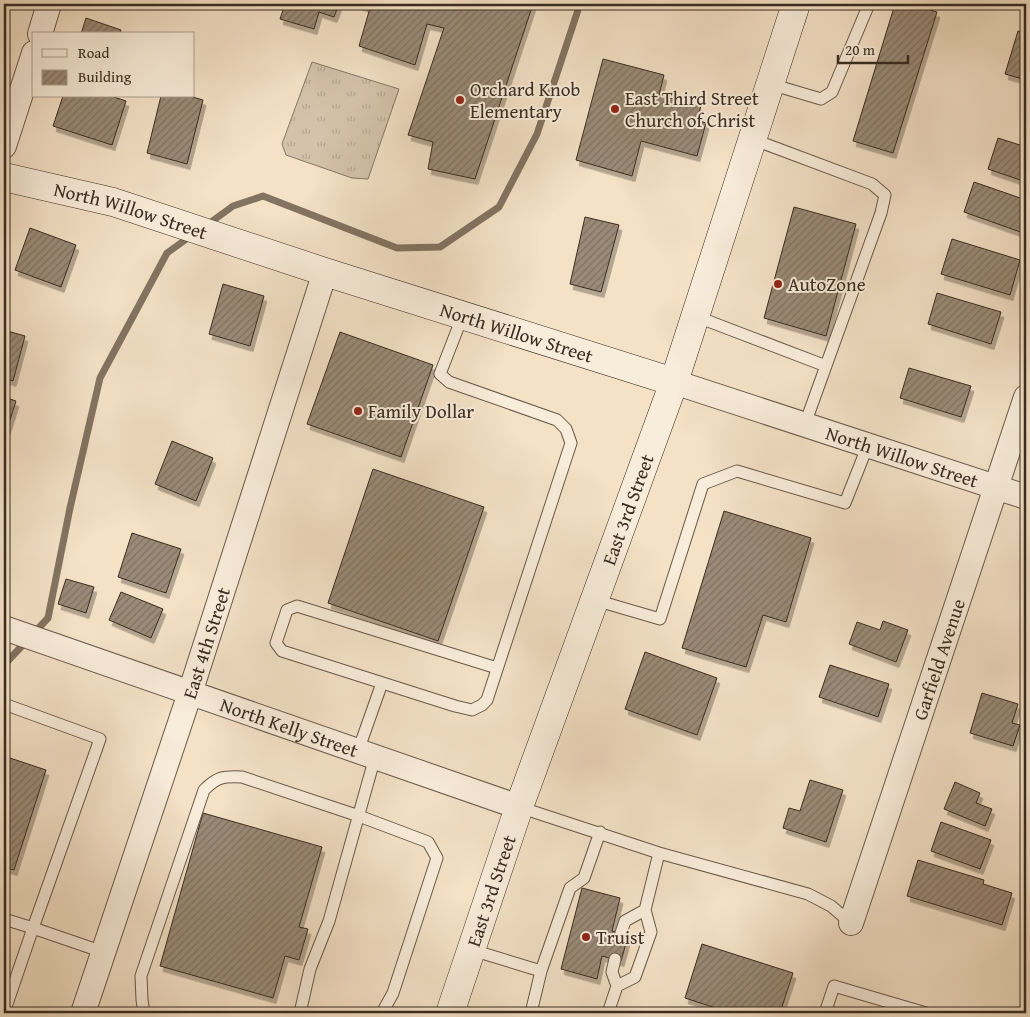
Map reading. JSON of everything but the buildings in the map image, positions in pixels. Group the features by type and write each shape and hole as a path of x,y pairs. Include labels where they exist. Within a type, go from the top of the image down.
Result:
{"main road":[{"name":"East 3rd Street","path":"450,1013 519,807 674,382 770,84 793,4"},
{"name":"North Willow Street","path":"4,177 113,202 325,272 674,382"}],"street":[{"path":"41,32 50,4"},
{"path":"4,146 32,59"},
{"name":"East 4th Street","path":"83,1013 190,693 325,272"},
{"name":"North Willow Street","path":"674,382 1026,496"},
{"name":"Garfield Avenue","path":"851,923 1026,397"},
{"name":"North Kelly Street","path":"4,628 519,807"}],"lane":[{"path":"770,84 821,99 832,92 869,4"},
{"path":"752,139 872,184 885,195 881,213 805,424"},
{"path":"463,315 440,374 449,382 557,420 566,429 571,443 497,668 486,700 482,705 472,710 455,706 282,651 276,643 287,610 297,606 497,668"},
{"path":"695,316 826,366"},
{"path":"594,600 660,619 703,484 737,471 845,503 868,445"},
{"path":"300,1013 310,969 329,921 359,816 367,754 382,683"},
{"path":"4,704 100,739 4,1013"},
{"path":"144,1013 141,976 204,790 214,780 230,776 242,777 359,816 428,842 437,858 393,993 382,1013"},
{"path":"519,807 600,832 659,853 808,894 832,906 851,923"},
{"path":"531,1013 541,971 570,888 584,878 600,832"},
{"path":"617,986 635,977 650,932 645,910 659,853"},
{"path":"621,933 625,921 645,910"},
{"path":"4,920 103,952"},
{"path":"472,950 541,971"},
{"path":"608,1013 617,986 612,972 615,959"},
{"path":"825,1013 834,986 926,1013"}],"green space":[{"path":"312,62 399,89 368,179 352,178 286,155 282,144"}],"waterway":[{"path":"207,225 233,206 263,196 397,248 440,247 499,207 537,134 580,4"},
{"path":"4,665 48,618 70,508 100,378 167,253 192,235"}],"place":[{"name":"Orchard Knob Elementary","path":"460,100"},
{"name":"East Third Street Church of Christ","path":"615,109"},
{"name":"AutoZone","path":"778,284"},
{"name":"Family Dollar","path":"358,411"},
{"name":"Truist","path":"586,937"}]}
